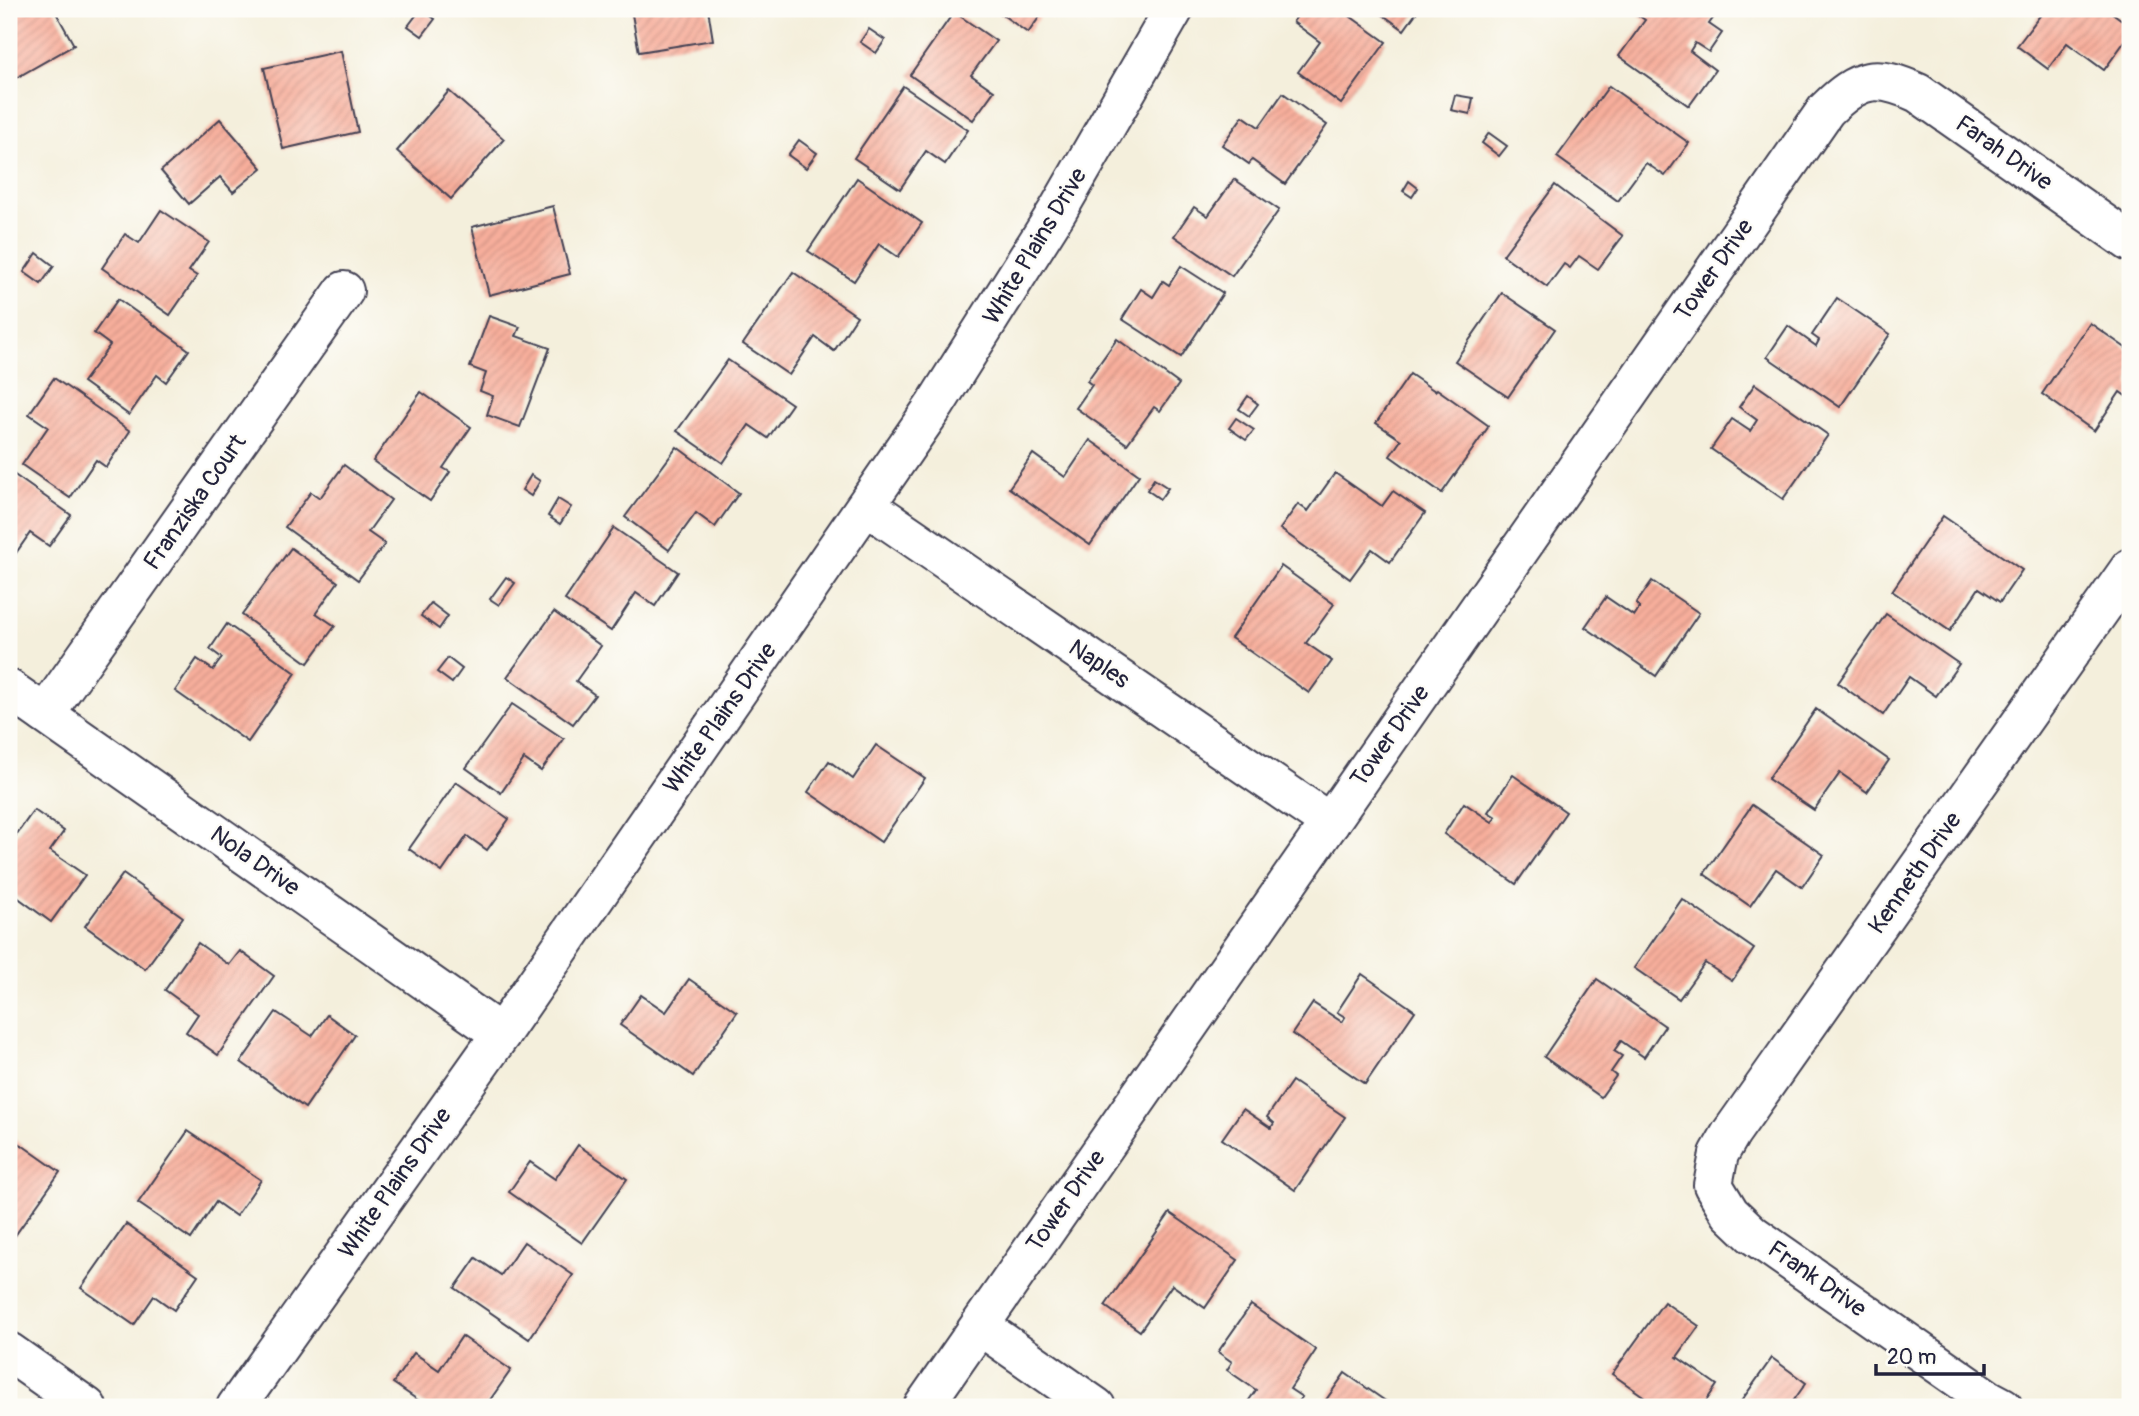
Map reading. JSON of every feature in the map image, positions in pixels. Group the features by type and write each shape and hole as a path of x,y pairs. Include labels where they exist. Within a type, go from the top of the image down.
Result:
{"street":[{"name":"White Plains Drive","path":"236,1407 500,1034 867,506 1000,306 1174,9"},
{"name":"Farah Drive","path":"1871,80 1895,83 1918,93 2130,242"},
{"name":"Tower Drive","path":"923,1407 1826,110 1845,90 1871,80"},
{"name":"Franziska Court","path":"45,714 344,291"},
{"name":"Naples","path":"867,506 1330,822"},
{"name":"Kenneth Drive","path":"1713,1185 1719,1154 1731,1133 2130,568"},
{"name":"Nola Drive","path":"9,689 500,1034"},
{"name":"Frank Drive","path":"1713,1185 1730,1213 1752,1234 2003,1407"},
{"path":"980,1326 1096,1407"},
{"path":"9,1352 87,1407"}],"building":[{"path":"9,9 54,9 74,45 9,82"},
{"path":"421,9 435,19 422,36 408,26"},
{"path":"631,9 708,9 713,40 639,52"},
{"path":"994,9 1045,9 1028,33"},
{"path":"1302,9 1340,9 1386,42 1341,104 1298,72 1320,42 1293,22"},
{"path":"1375,9 1419,9 1404,30"},
{"path":"1643,9 1709,9 1716,14 1709,24 1722,33 1709,52 1695,43 1690,51 1715,70 1689,106 1619,56 1645,20 1638,15"},
{"path":"2045,9 2107,9 2130,26 2130,34 2104,70 2067,43 2048,69 2017,46"},
{"path":"954,12 996,41 971,75 994,91 973,120 910,75"},
{"path":"869,29 885,40 876,53 860,42"},
{"path":"341,51 358,132 283,149 264,68"},
{"path":"903,86 968,130 945,164 926,151 900,189 854,158"},
{"path":"1609,86 1689,143 1665,176 1646,163 1618,201 1557,157"},
{"path":"449,91 504,139 451,199 397,151"},
{"path":"1283,93 1327,125 1285,184 1252,160 1249,164 1222,145 1243,116 1259,127"},
{"path":"1455,95 1473,98 1470,114 1451,110"},
{"path":"220,119 262,168 233,192 220,177 189,204 161,171"},
{"path":"1489,133 1507,146 1499,156 1482,143"},
{"path":"799,140 817,153 806,168 788,155"},
{"path":"857,178 922,223 898,257 879,244 854,281 808,251"},
{"path":"1234,179 1279,210 1232,276 1174,236 1194,207 1208,216"},
{"path":"1409,181 1418,188 1412,197 1403,191"},
{"path":"1555,185 1623,236 1598,269 1579,256 1570,268 1564,264 1547,287 1503,255"},
{"path":"553,206 570,274 489,295 472,227"},
{"path":"161,210 209,242 189,271 197,276 170,315 102,268 125,234 139,243"},
{"path":"37,253 54,266 41,284 24,272"},
{"path":"1181,266 1223,293 1181,357 1122,319 1141,289 1153,297 1163,281 1169,285"},
{"path":"793,272 857,316 834,351 815,337 789,375 743,344"},
{"path":"1502,293 1555,329 1508,397 1455,361"},
{"path":"1837,298 1890,334 1840,407 1767,357 1788,326 1816,346 1819,340 1812,335"},
{"path":"118,299 189,350 166,382 157,375 129,415 83,382 110,345 94,333"},
{"path":"489,316 520,327 516,336 550,348 520,427 487,415 493,396 480,391 486,373 470,367"},
{"path":"2090,323 2130,351 2130,399 2120,392 2094,431 2042,394"},
{"path":"1117,339 1179,384 1160,411 1154,407 1127,444 1076,408 1092,385 1087,381"},
{"path":"728,360 792,404 768,438 749,425 723,463 677,431"},
{"path":"1410,374 1435,391 1437,389 1489,426 1442,493 1390,456 1401,440 1376,423"},
{"path":"54,378 130,431 106,467 96,460 70,498 22,465 48,427 29,414"},
{"path":"1755,384 1828,435 1783,499 1711,449 1732,419 1750,431 1757,420 1739,407"},
{"path":"421,392 471,427 443,468 450,472 430,501 373,461"},
{"path":"1248,396 1258,404 1249,416 1239,409"},
{"path":"1236,418 1254,430 1246,440 1229,428"},
{"path":"1090,440 1139,475 1090,545 1009,488 1033,454 1065,477"},
{"path":"677,447 739,493 715,527 696,513 669,550 625,517"},
{"path":"344,465 391,500 368,532 385,544 358,580 285,527 311,492 320,498"},
{"path":"9,471 71,515 49,546 30,533 9,563"},
{"path":"1335,473 1382,506 1393,491 1425,513 1390,562 1372,549 1350,579 1280,529 1298,504 1308,511"},
{"path":"531,475 540,481 531,496 522,490"},
{"path":"1154,479 1168,488 1160,499 1147,490"},
{"path":"558,499 571,507 560,524 548,516"},
{"path":"1943,516 2022,570 2000,602 1979,588 1950,631 1892,591"},
{"path":"614,528 678,572 655,606 636,593 611,631 565,600"},
{"path":"291,548 338,582 316,613 335,626 308,663 242,615"},
{"path":"1281,566 1334,604 1306,643 1332,661 1309,693 1231,638"},
{"path":"506,577 515,583 499,605 490,599"},
{"path":"1652,581 1699,613 1656,676 1585,627 1606,597 1634,616 1640,607 1636,604"},
{"path":"431,603 448,616 439,629 421,616"},
{"path":"554,612 601,646 576,681 595,695 573,724 507,677"},
{"path":"1886,614 1959,664 1936,696 1909,677 1883,715 1838,683"},
{"path":"227,624 296,673 248,742 175,691 197,659 213,670 222,658 210,649"},
{"path":"448,658 462,669 452,683 437,672"},
{"path":"512,704 564,739 541,771 524,759 501,793 466,768"},
{"path":"1816,709 1889,760 1867,792 1840,773 1814,810 1768,779"},
{"path":"876,745 925,778 881,842 808,792 829,761 853,779"},
{"path":"1513,775 1566,812 1516,884 1444,834 1464,803 1492,822 1496,817 1488,812"},
{"path":"456,782 509,819 487,850 467,836 442,872 409,849"},
{"path":"1752,805 1824,855 1802,887 1776,869 1750,906 1704,874"},
{"path":"34,810 64,831 50,851 85,875 51,922 9,891 9,845"},
{"path":"123,874 183,917 145,969 85,926"},
{"path":"1682,899 1754,949 1732,981 1705,963 1679,999 1634,968"},
{"path":"198,943 229,965 240,951 274,976 218,1055 186,1032 198,1014 165,990"},
{"path":"1362,974 1415,1011 1365,1084 1292,1034 1313,1003 1342,1022 1345,1017 1337,1012"},
{"path":"689,979 737,1012 693,1076 620,1025 641,995 666,1012"},
{"path":"1597,979 1665,1026 1644,1057 1621,1041 1614,1051 1622,1056 1611,1072 1616,1076 1601,1097 1544,1057"},
{"path":"276,1012 312,1036 327,1015 355,1035 305,1108 241,1062"},
{"path":"1292,1081 1345,1117 1295,1190 1222,1139 1243,1109 1271,1128 1274,1123 1267,1117"},
{"path":"188,1131 261,1180 236,1216 216,1202 191,1239 138,1203"},
{"path":"9,1136 60,1172 9,1244"},
{"path":"578,1145 627,1179 582,1243 509,1192 530,1162 555,1179"},
{"path":"1170,1213 1238,1260 1205,1308 1172,1285 1140,1331 1105,1306"},
{"path":"126,1224 198,1275 174,1310 154,1296 134,1325 81,1288"},
{"path":"524,1242 573,1275 529,1339 455,1288 476,1258 501,1275"},
{"path":"1664,1302 1699,1326 1677,1357 1717,1385 1702,1407 1659,1407 1612,1374"},
{"path":"1251,1305 1316,1350 1290,1389 1302,1397 1295,1407 1245,1406 1256,1390 1227,1370 1232,1362 1218,1352"},
{"path":"462,1336 511,1370 485,1407 428,1407 393,1383 414,1353 439,1370"},
{"path":"1772,1358 1806,1383 1789,1407 1737,1407"},
{"path":"1345,1373 1394,1407 1321,1407"}]}
